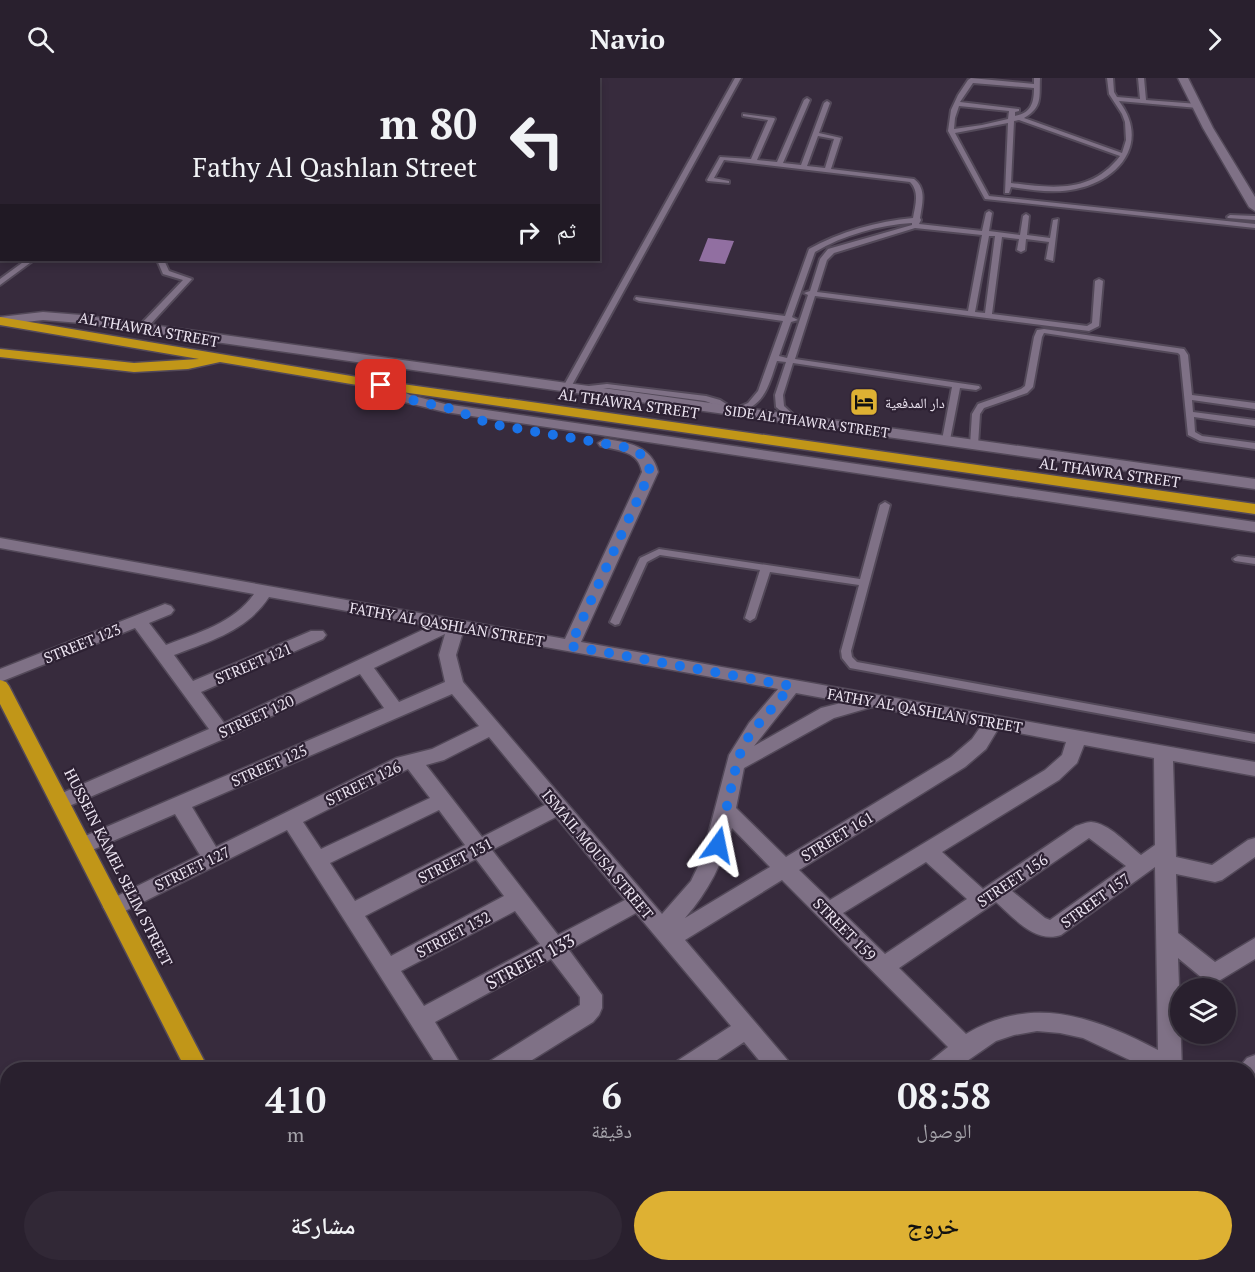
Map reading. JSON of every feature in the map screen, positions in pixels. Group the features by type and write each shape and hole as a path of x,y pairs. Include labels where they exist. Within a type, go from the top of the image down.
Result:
{"highway":[{"name":"AL THAWRA STREET","path":"1,321 381,385 1255,509"},
{"path":"0,353 152,368 181,367 222,358"},
{"name":"HUSSEIN KAMEL SELIM STREET","path":"0,686 194,1062"}],"street":[{"path":"1183,78 1193,83 1198,106 1208,128 1255,207"},
{"name":"SIDE AL THAWRA STREET","path":"1,321 56,316 143,327 1255,484"},
{"path":"381,385 412,400 452,409 1255,527"},
{"path":"452,409 503,426 624,447 638,452 650,466 648,477 570,646"},
{"name":"FATHY AL QASHLAN STREET","path":"0,543 1255,769"},
{"name":"FATHY AL QASHLAN STREET","path":"0,555 28,549"},
{"path":"163,653 237,620 256,605 264,592"},
{"name":"STREET 123","path":"0,676 165,610"},
{"path":"139,621 221,732"},
{"name":"STREET 120","path":"60,802 221,732 453,625"},
{"name":"ISMAIL MOUSA STREET","path":"453,625 446,654 448,670 455,685 775,1062"},
{"name":"STREET 121","path":"189,690 317,635"},
{"path":"363,666 395,710"},
{"name":"STREET 125","path":"83,846 455,685"},
{"path":"665,933 706,874 718,845 735,764 750,734 791,686"},
{"path":"735,764 828,713 847,706 876,701"},
{"name":"STREET 161","path":"665,933 784,868 958,762 979,744 993,722"},
{"name":"STREET 126","path":"237,846 412,760 437,755 491,728"},
{"path":"828,912 1053,775 1070,758 1077,737"},
{"path":"1163,752 1170,1062"},
{"path":"412,760 589,991 592,999 591,1008 581,1017 508,1062"},
{"path":"317,860 443,800"},
{"path":"180,805 212,858"},
{"name":"STREET 131","path":"351,913 558,807"},
{"name":"STREET 159","path":"726,810 964,1048"},
{"path":"290,819 448,1062"},
{"name":"STREET 156","path":"883,967 1086,831 1099,833 1141,866"},
{"name":"STREET 127","path":"114,907 237,846"},
{"name":"STREET 157","path":"928,851 989,895 1039,926 1053,929 1141,866 1165,856"},
{"path":"1165,856 1215,874 1252,852"},
{"name":"STREET 132","path":"387,968 518,899"},
{"name":"STREET 133","path":"420,1019 639,902"},
{"path":"1167,937 1216,973 1255,946"},
{"path":"946,1062 988,1033 1019,1024 1070,1024 1106,1034 1157,1062"},
{"path":"694,1062 747,1028"}],"lane":[{"path":"573,388 738,78"},
{"path":"951,131 987,127 1030,111 1035,105 1037,78"},
{"path":"1008,186 1081,188 1096,181 1125,156 1129,139 1127,115 1111,93 1110,78"},
{"path":"1141,78 1143,101"},
{"path":"1036,86 972,79 950,119 951,131 985,196 1006,201 1255,226"},
{"path":"1115,99 1198,106"},
{"path":"780,163 807,100"},
{"path":"804,166 827,104"},
{"path":"957,104 1030,111"},
{"path":"1006,201 1014,118 1012,109"},
{"path":"745,115 772,119 754,160"},
{"path":"1014,118 1125,156"},
{"path":"797,122 819,124"},
{"path":"816,134 838,138 828,169"},
{"path":"727,182 710,179 720,159 754,160 903,178 916,182 919,188 915,223"},
{"path":"971,314 988,213"},
{"path":"1021,250 1026,216"},
{"path":"1188,218 1255,218"},
{"path":"1050,259 1056,219"},
{"path":"734,411 751,405 760,396 809,256 817,247 891,223 987,229 999,234 1053,240"},
{"path":"794,419 780,407 778,399 824,259 831,250 915,223"},
{"path":"988,316 999,234"},
{"path":"0,284 29,261"},
{"path":"143,327 188,279 165,272 161,261"},
{"path":"798,292 1093,328 1096,324 1099,281"},
{"path":"639,299 803,321"},
{"path":"974,445 976,414 981,406 1024,391 1029,387 1040,332 1181,351 1184,355 1190,430 1194,436 1255,446"},
{"path":"772,358 976,388"},
{"path":"946,440 956,385"},
{"path":"760,396 778,399"},
{"path":"1188,397 1255,406"},
{"path":"1189,414 1255,423"},
{"path":"885,505 846,651 849,662 860,668 1255,738"},
{"path":"615,622 643,560 652,554 671,552 864,583"},
{"path":"1238,559 1255,561"},
{"path":"750,618 766,568"}],"shaded area":[{"path":"708,238 734,241 725,264 699,261"}],"place":[{"name":"دار المدفعية","path":"864,402"}],"route":[{"path":"381,385 412,400 452,409 491,424 632,449 647,461 650,466 648,477 570,646 791,686 750,734 735,764 718,845"}]}
